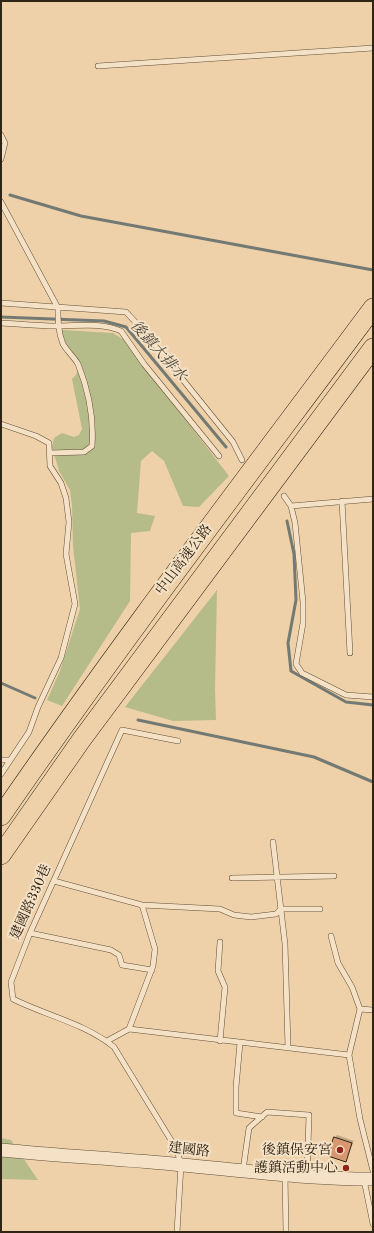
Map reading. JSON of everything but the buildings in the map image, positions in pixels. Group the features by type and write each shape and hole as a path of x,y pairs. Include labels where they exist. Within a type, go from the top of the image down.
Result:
{"highway":[{"name":"中山高速公路","path":"1,816 66,722 175,572 373,308"},
{"name":"中山高速公路","path":"1,856 100,714 373,348"}],"street":[{"name":"建國路","path":"1,1150 69,1157 181,1165 306,1178 370,1176"}],"lane":[{"path":"98,66 373,48"},
{"path":"1,135 5,143 1,159"},
{"path":"1,202 58,310 58,324 64,345 77,362 86,389 93,433 92,446 84,452 50,452"},
{"path":"1,303 58,310 126,312 142,329 233,442 242,460"},
{"path":"1,323 87,325 121,331 144,364 219,456"},
{"path":"1,424 49,443 50,466 61,483 66,498 69,522 66,554 74,604 61,658 38,707 29,732 1,774"},
{"path":"284,496 291,506 295,523 303,602 303,623 296,664 302,673 346,696 373,697"},
{"path":"291,506 373,499"},
{"path":"342,501 350,654"},
{"name":"建國路330巷","path":"178,741 122,730 30,933 11,982 13,999 25,1005 47,1012 100,1036 114,1047 173,1144 181,1165"},
{"path":"1,760 10,760"},
{"path":"274,842 286,944 288,1047"},
{"path":"232,878 334,876"},
{"path":"54,881 142,905 220,909 234,915 251,917 276,914 281,909 320,909"},
{"path":"129,1029 152,970 155,949 142,905"},
{"path":"30,933 110,950 119,955 122,965 152,970"},
{"path":"332,936 338,963 352,987 360,1009 349,1055 370,1176 373,1224"},
{"path":"220,942 218,971 225,987 220,1041"},
{"path":"360,1009 373,1010"},
{"path":"107,1041 129,1029 220,1041 288,1047 349,1055"},
{"path":"240,1043 236,1088 236,1113 262,1117"},
{"path":"243,1172 249,1128 267,1112 309,1116 306,1178"},
{"path":"176,1232 181,1165"},
{"path":"285,1176 286,1232"}],"green space":[{"path":"62,330 113,333 124,340 229,476 199,507 183,506 164,461 152,451 141,461 137,513 155,516 150,531 131,533 130,601 62,706 47,700 60,671 80,609 73,546 70,490 59,471 52,447 54,438 62,433 74,437 79,435 82,429 72,379 76,375 78,368 61,336"},
{"path":"217,590 215,689 216,720 173,721 125,707"},
{"path":"1,1138 11,1140 38,1180 1,1179"}],"waterway":[{"path":"10,195 81,216 373,270"},
{"name":"後鎮大排水","path":"1,317 104,321 126,327 226,447"},
{"path":"287,521 294,554 296,600 288,643 291,671 346,702 373,705"},
{"path":"1,683 35,698"},
{"path":"138,720 314,757 373,782"}],"place":[{"name":"後鎮保安宮","path":"340,1150"},
{"name":"護鎮活動中心","path":"346,1168"}]}
